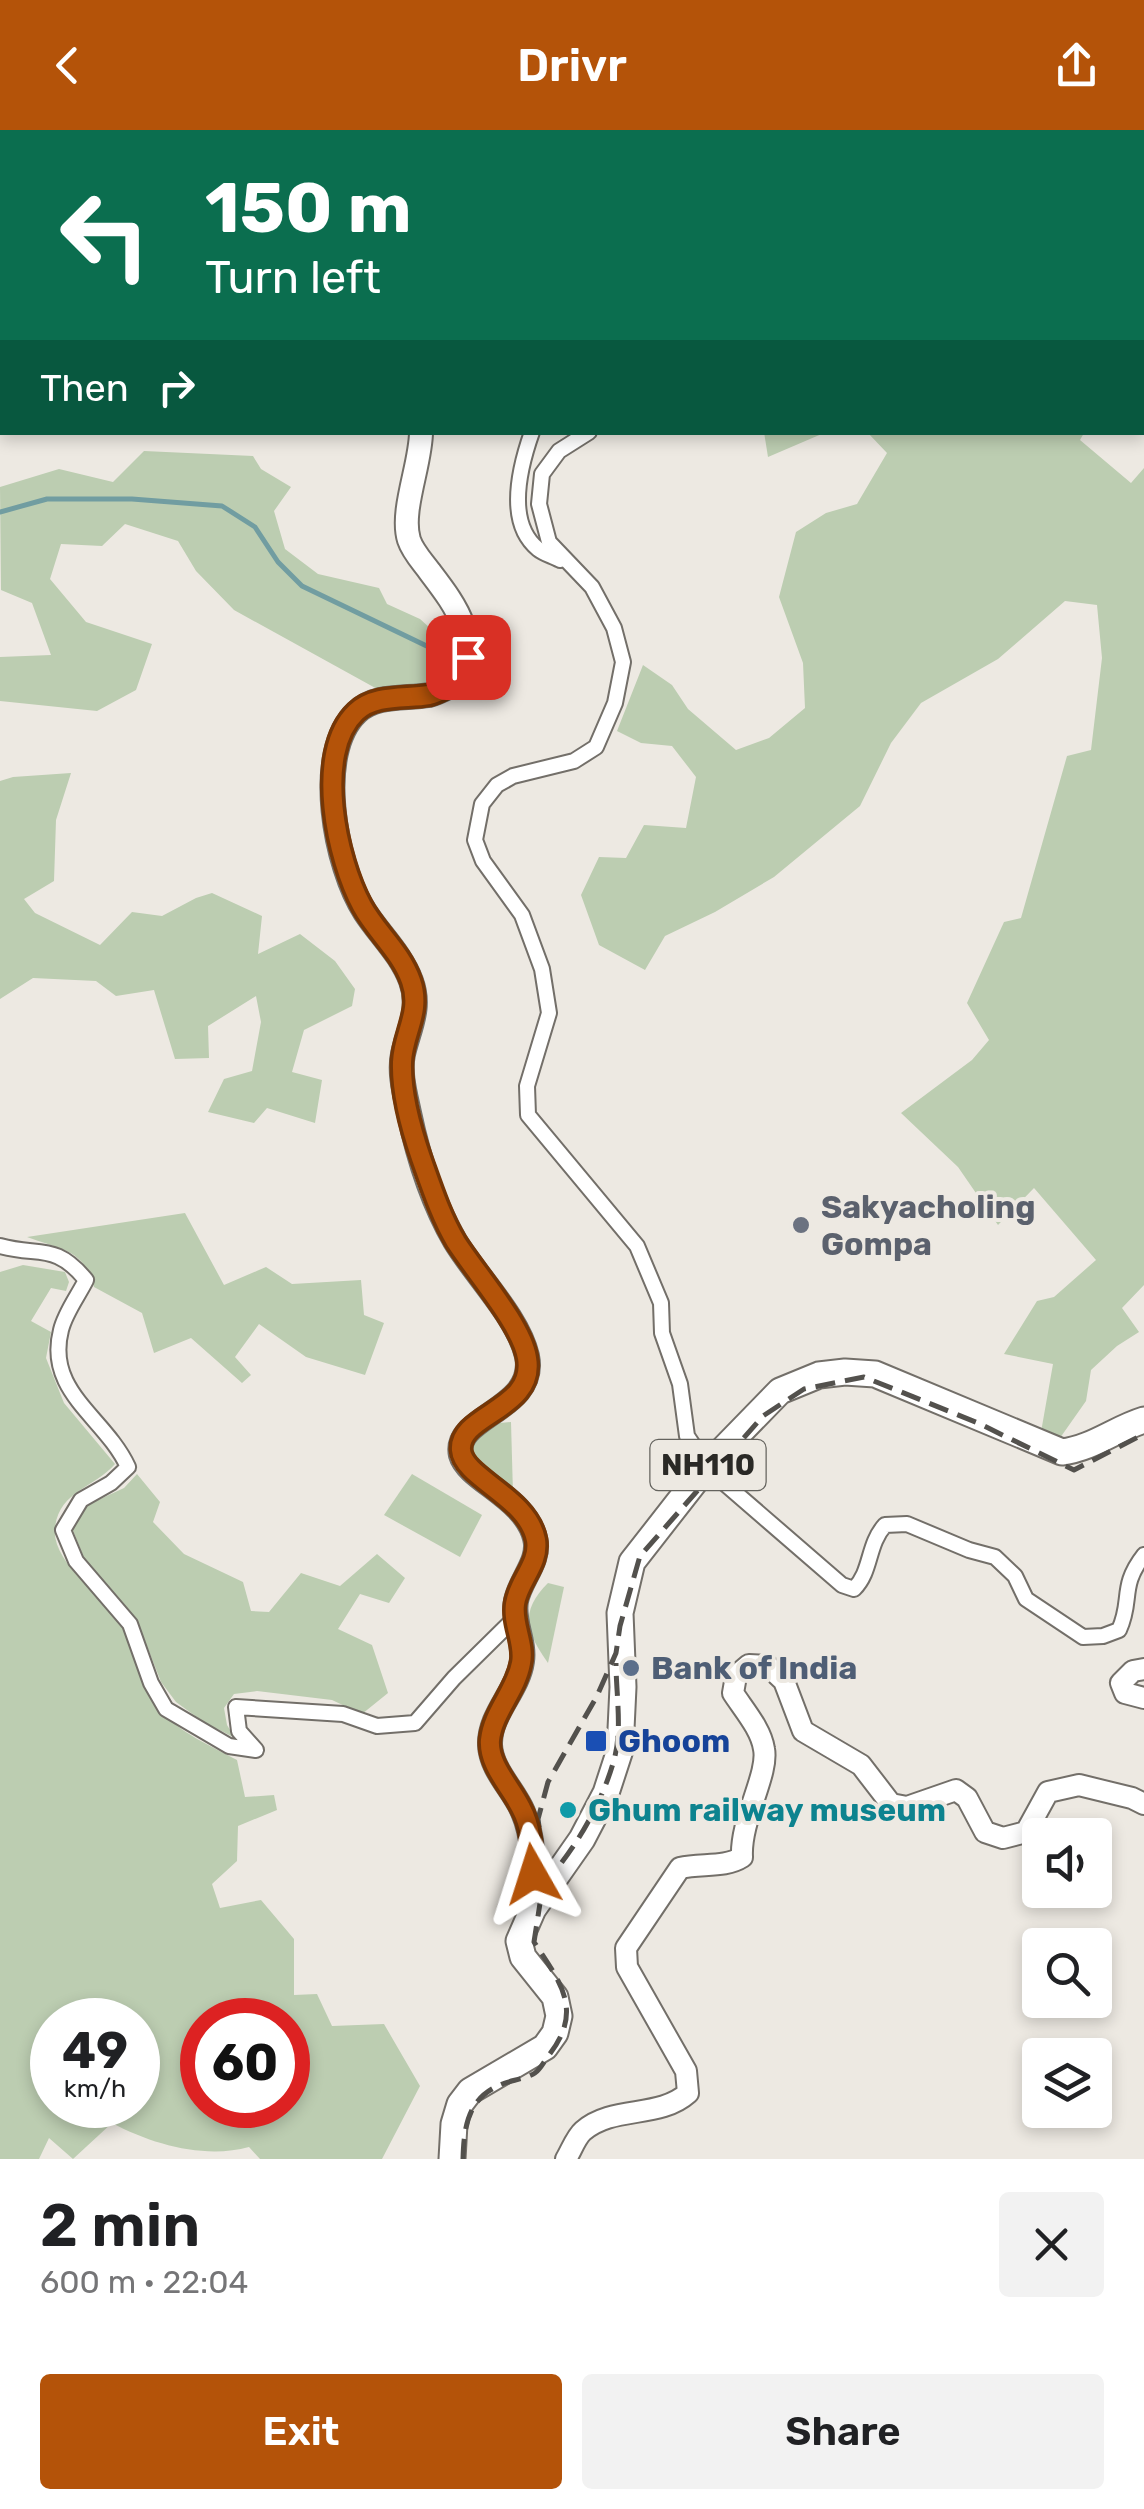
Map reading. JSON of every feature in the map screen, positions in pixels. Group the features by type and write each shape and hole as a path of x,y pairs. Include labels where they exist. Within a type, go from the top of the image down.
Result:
{"highway":[{"name":"NH110","path":"452,2159 454,2124 460,2104 470,2090 545,2048 556,2033 559,2016 554,1998 523,1957 519,1941 534,1909 582,1839 606,1793 620,1750 620,1614 632,1562 780,1391 819,1374 875,1374 1062,1452 1092,1445 1144,1420"}],"main road":[{"path":"421,435 408,536 416,555 464,626 468,657 456,683 432,694 376,701 357,712 340,736 332,776 346,877 412,982 416,1004 402,1056 402,1078 420,1155 454,1238 516,1330 528,1358 525,1380 517,1392 506,1405 466,1432 461,1454 466,1465 508,1496 530,1523 536,1542 534,1562 515,1603 522,1660 494,1724 490,1743 492,1757 523,1810 532,1839 534,1909"},
{"path":"566,2159 582,2132 605,2120 674,2106 688,2093 686,2070 626,1967 626,1948 680,1868 704,1862 730,1865 742,1857 741,1839 764,1750 755,1726 733,1693 736,1676 749,1666 768,1666 784,1681 803,1731 860,1765 891,1804 907,1807 956,1790 968,1798 985,1832 1004,1838 1026,1832 1048,1792 1079,1785 1144,1804"},
{"path":"1144,1669 1133,1671 1121,1683 1125,1693 1144,1698"}],"street":[{"path":"531,435 519,468 520,512 529,539 540,552 566,563"},
{"path":"584,435 559,452 542,474 539,504 548,542 592,587 614,628 623,662 616,703 596,747 574,760 513,776 497,785 482,804 475,840 482,861 522,915 542,969 550,1013 527,1086 528,1115 643,1258 661,1303 662,1333 680,1384 687,1436 712,1471 842,1585 854,1588 862,1580 874,1538 885,1525 908,1524 996,1557 1015,1576 1026,1599 1083,1637 1103,1636 1119,1630 1127,1612 1124,1594 1128,1578 1144,1555"},
{"path":"0,1246 34,1249 70,1261 86,1280 61,1328 58,1368 72,1396 117,1443 128,1467 111,1483 81,1500 63,1530 76,1561 130,1624 151,1683 166,1709 229,1746 256,1750 239,1731 236,1707 343,1714 377,1726 415,1723 454,1678 516,1618"}],"green space":[{"path":"764,435 819,435 768,457"},
{"path":"870,435 1083,435 1080,440 1131,483 1144,468 1144,1285 1122,1308 1139,1332 1091,1370 1086,1401 1060,1438 1041,1432 1053,1364 1004,1354 1037,1301 1054,1297 1096,1260 1034,1188 998,1225 958,1167 901,1113 972,1060 989,1040 967,1003 1004,922 1021,918 1067,756 1091,750 1102,658 1097,605 1065,601 998,659 921,703 891,743 860,806 774,877 665,936 645,970 599,945 581,895 599,857 626,858 644,825 686,828 696,777 672,746 641,743 617,731 643,665 672,685 688,709 736,750 769,738 805,708 803,663 779,597 796,532 826,513 857,504 887,453"},
{"path":"144,451 253,456 261,469 291,487 274,511 285,549 318,574 379,588 387,604 420,619 460,655 456,670 438,682 379,690 234,610 196,571 178,541 125,524 102,546 61,544 50,579 86,622 152,644 136,690 97,711 0,701 0,657 51,655 32,603 1,590 0,487 59,469 113,482"},
{"path":"71,773 56,820 54,881 24,899 35,913 100,945 132,912 162,916 212,893 262,916 258,954 300,934 335,961 355,989 352,1006 304,1030 292,1072 322,1080 315,1123 267,1108 254,1123 208,1112 224,1079 252,1071 261,1022 256,996 208,1026 209,1058 175,1059 154,990 116,996 96,981 33,978 0,999 0,781"},
{"path":"185,1213 224,1285 266,1267 292,1284 361,1280 364,1315 384,1323 365,1375 306,1357 259,1324 235,1357 251,1375 242,1383 191,1338 154,1353 142,1313 94,1287 84,1265 69,1252 27,1237"},
{"path":"23,1265 65,1272 69,1282 66,1291 51,1288 31,1321 51,1332 46,1358 64,1403 115,1464 63,1506 55,1528 61,1554 124,1626 148,1690 160,1710 186,1732 237,1760 245,1797 274,1795 277,1810 238,1826 237,1861 212,1884 220,1908 261,1900 294,1939 294,1995 317,1994 332,2026 384,2024 420,2086 382,2159 260,2159 249,2147 215,2151 180,2148 123,2128 160,2128 160,1998 30,1998 30,2128 107,2128 73,2159 49,2138 39,2159 0,2159 0,1272"},
{"path":"511,1422 513,1494 471,1459 471,1442 490,1424"},
{"path":"137,1474 160,1502 153,1522 184,1554 243,1582 251,1611 269,1612 301,1573 340,1586 377,1554 405,1578 389,1603 360,1594 338,1629 372,1645 388,1693 362,1714 332,1700 257,1691 234,1694 224,1708 227,1725 235,1738 176,1702 161,1682 136,1618 84,1558 72,1528 85,1506 124,1488"},
{"path":"412,1474 482,1515 460,1557 384,1515"},
{"path":"548,1583 564,1587 548,1663 531,1632 529,1613"}],"waterway":[{"path":"0,512 47,499 132,499 222,506 255,527 278,562 302,586 435,650"}],"railway":[{"path":"463,2159 467,2123 476,2104 493,2089 537,2072 565,2024 566,2010 559,1983 534,1942 545,1871 538,1819 548,1782 597,1696 616,1653 640,1556 763,1416 804,1389 864,1377 978,1423 1074,1470 1144,1434"},
{"path":"542,1885 576,1842 610,1773 618,1734 616,1663"}],"place":[{"name":"Sakyacholing Gompa","path":"801,1225"},
{"name":"Bank of India","path":"631,1668"},
{"name":"Ghoom","path":"596,1741"},
{"name":"Ghum railway museum","path":"568,1810"}],"route":[{"path":"468,657 456,683 432,694 376,701 357,712 340,736 332,776 346,877 412,982 416,1004 402,1056 402,1078 420,1155 454,1238 516,1330 528,1358 525,1380 517,1392 506,1405 466,1432 461,1454 466,1465 508,1496 530,1523 536,1542 534,1562 515,1603 522,1660 494,1724 490,1743 492,1757 523,1810 532,1839 533,1874"}]}
